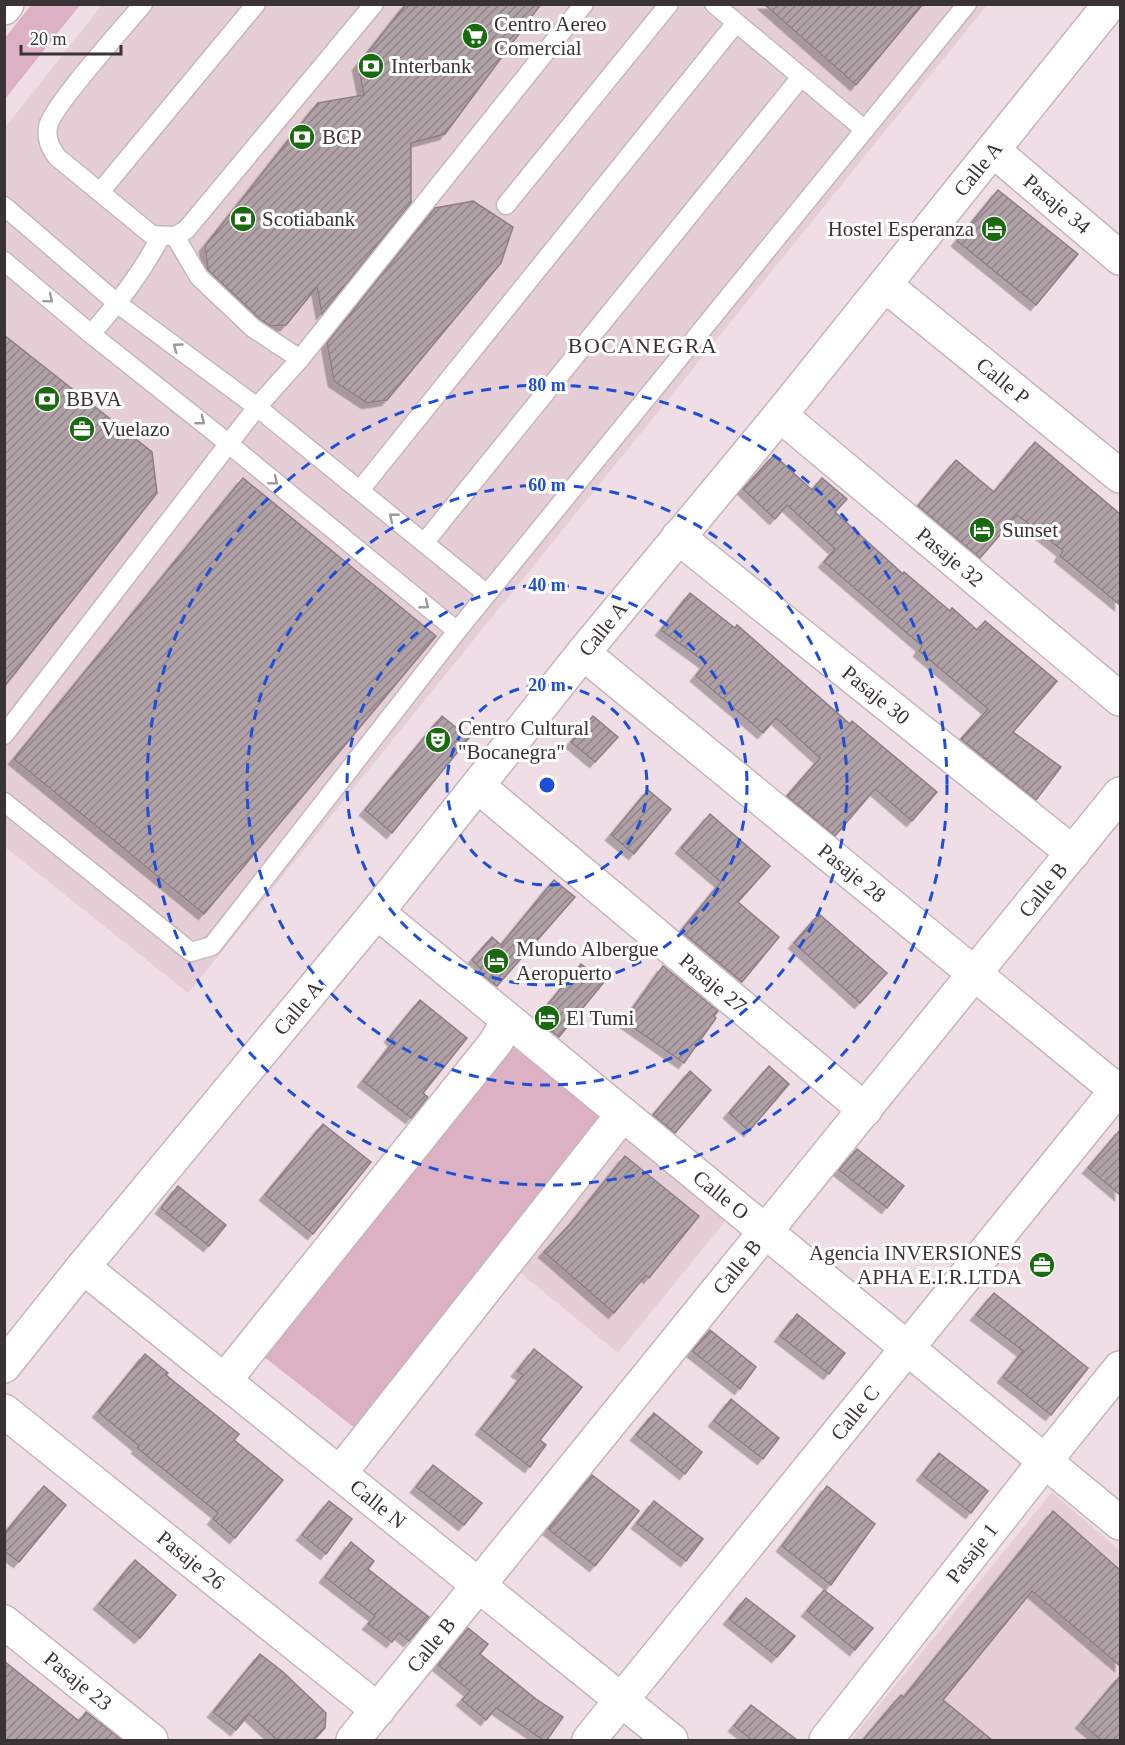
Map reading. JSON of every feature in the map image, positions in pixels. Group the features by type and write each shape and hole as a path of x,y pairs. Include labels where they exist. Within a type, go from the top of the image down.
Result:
{"street":[{"name":"Calle A","path":"4,1366 479,787 583,653 780,415 1110,4"},
{"name":"Pasaje 34","path":"993,150 1120,258"},
{"name":"Calle P","path":"885,285 1120,476"},
{"name":"Pasaje 32","path":"780,415 1120,699"},
{"name":"Pasaje 30","path":"678,537 1073,853"},
{"name":"Pasaje 28","path":"583,653 1119,1090"},
{"name":"Pasaje 27","path":"479,787 864,1110"},
{"name":"Calle B","path":"353,1740 1120,794"},
{"name":"Calle O","path":"377,912 1120,1522"},
{"path":"224,1381 489,1051 508,1020"},
{"name":"Calle C","path":"589,1740 1119,1090"},
{"path":"340,1473 623,1114"},
{"name":"Calle N","path":"83,1267 672,1740"},
{"name":"Pasaje 1","path":"826,1740 1120,1368"},
{"name":"Pasaje 26","path":"4,1411 378,1710"},
{"name":"Pasaje 23","path":"4,1622 151,1740"}],"lane":[{"path":"143,4 63,100 48,124 48,143 57,157 152,235 168,236 186,230 374,4"},
{"path":"100,192 256,4"},
{"path":"4,735 257,407 300,359 585,4"},
{"path":"506,205 669,4"},
{"path":"714,4 865,130"},
{"path":"4,802 191,952 212,946 457,631 967,4"},
{"path":"360,490 736,23"},
{"path":"424,543 801,77"},
{"path":"8,215 118,304 257,407 487,594"},
{"path":"91,334 118,304 168,236"},
{"path":"168,236 199,277 253,328 300,359"},
{"path":"4,261 457,631"}],"shaded area":[{"path":"32,4 80,5 5,99 5,38"},
{"path":"102,5 987,5 188,993 5,847 4,129"},
{"path":"508,1043 600,1117 356,1429 263,1356"},
{"path":"626,1136 727,1219 618,1353 517,1270"},
{"path":"1052,1492 1120,1551 1120,1740 851,1740"}],"building":[{"path":"406,4 541,4 445,134 411,143 411,203 322,314 317,287 286,325 270,326 208,270 205,246 318,103 364,95 358,65"},
{"path":"764,4 923,4 856,85"},
{"path":"998,190 1078,254 1036,305 957,241"},
{"path":"473,201 513,227 501,263 387,400 367,403 334,381 327,343 435,208"},
{"path":"4,335 152,452 157,493 4,687"},
{"path":"1035,442 1120,514 1120,605 1060,556 1063,551 1017,515 980,558 918,506 956,460 994,492"},
{"path":"774,455 812,490 822,478 847,499 835,512 903,574 904,572 950,611 952,608 977,630 985,621 1057,681 1013,732 1061,767 1036,800 961,739 988,709 919,651 922,646 824,562 835,549 787,505 775,519 743,489"},
{"path":"243,478 436,636 204,914 14,759"},
{"path":"690,593 735,628 737,625 850,724 852,721 937,792 912,821 875,789 835,836 787,796 820,758 776,718 763,733 696,676 706,663 661,630"},
{"path":"442,716 469,738 392,833 365,810"},
{"path":"593,716 618,737 595,762 571,742"},
{"path":"648,790 671,809 634,854 611,835"},
{"path":"710,814 770,866 738,902 779,937 742,982 681,931 721,882 681,848"},
{"path":"554,880 575,897 497,986 479,972 481,969 472,960 492,937 501,945"},
{"path":"819,914 887,973 860,1003 794,943"},
{"path":"581,964 604,982 559,1037 536,1019"},
{"path":"663,966 718,1011 714,1016 716,1018 684,1063 624,1021"},
{"path":"420,1000 467,1038 423,1093 428,1097 411,1118 363,1081 394,1041 390,1037"},
{"path":"769,1066 789,1084 749,1131 729,1113"},
{"path":"690,1071 711,1090 675,1133 653,1115"},
{"path":"323,1124 371,1162 313,1234 265,1195"},
{"path":"1120,1130 1120,1195 1088,1168"},
{"path":"857,1149 904,1186 887,1208 839,1170"},
{"path":"625,1156 699,1216 649,1278 646,1275 614,1313 544,1252 573,1221"},
{"path":"178,1186 226,1225 209,1246 161,1208"},
{"path":"994,1293 1088,1368 1051,1415 1003,1377 1023,1351 976,1315"},
{"path":"797,1314 845,1353 829,1374 780,1336"},
{"path":"710,1330 756,1367 740,1389 692,1351"},
{"path":"534,1349 582,1387 540,1440 546,1445 530,1467 481,1429 523,1375 517,1371"},
{"path":"145,1354 168,1373 166,1375 239,1434 234,1440 283,1480 235,1538 213,1519 218,1513 137,1448 139,1446 98,1412"},
{"path":"731,1399 779,1438 763,1459 714,1421"},
{"path":"654,1413 702,1452 685,1474 636,1435"},
{"path":"939,1453 988,1491 971,1513 922,1475"},
{"path":"433,1465 482,1503 464,1525 416,1487"},
{"path":"592,1475 639,1511 595,1566 548,1529"},
{"path":"44,1486 66,1505 19,1562 4,1551 4,1534"},
{"path":"827,1486 875,1524 831,1585 782,1546"},
{"path":"329,1501 352,1519 326,1554 302,1535"},
{"path":"654,1501 703,1539 686,1561 637,1523"},
{"path":"1053,1511 1120,1570 1120,1666 1032,1591 943,1700 992,1740 863,1740 901,1695 904,1697"},
{"path":"351,1542 374,1561 368,1569 429,1617 409,1641 399,1633 392,1642 368,1624 375,1616 325,1577"},
{"path":"135,1560 176,1595 140,1638 99,1604"},
{"path":"824,1590 873,1628 855,1650 807,1611"},
{"path":"746,1598 795,1636 777,1657 729,1619"},
{"path":"468,1628 488,1644 480,1654 536,1699 563,1717 547,1740 543,1740 496,1708 486,1720 462,1700 470,1691 438,1665"},
{"path":"260,1654 283,1672 326,1713 325,1728 314,1740 277,1740 249,1714 236,1730 213,1712"},
{"path":"4,1661 79,1721 86,1712 122,1740 4,1740"},
{"path":"1120,1676 1120,1740 1101,1740 1081,1723"},
{"path":"751,1705 797,1740 752,1740 734,1726"}],"place":[{"name":"Centro Aereo Comercial","path":"475,36"},
{"name":"Interbank","path":"371,66"},
{"name":"BCP","path":"302,137"},
{"name":"Scotiabank","path":"243,219"},
{"name":"Hostel Esperanza","path":"994,229"},
{"name":"BBVA","path":"47,399"},
{"name":"Vuelazo","path":"82,429"},
{"name":"Sunset","path":"982,530"},
{"name":"Centro Cultural \"Bocanegra\"","path":"438,740"},
{"name":"Mundo Albergue Aeropuerto","path":"496,961"},
{"name":"El Tumi","path":"547,1018"},
{"name":"Agencia INVERSIONES APHA E.I.R.LTDA","path":"1042,1265"}],"district":[{"name":"BOCANEGRA","path":"643,345"}]}
